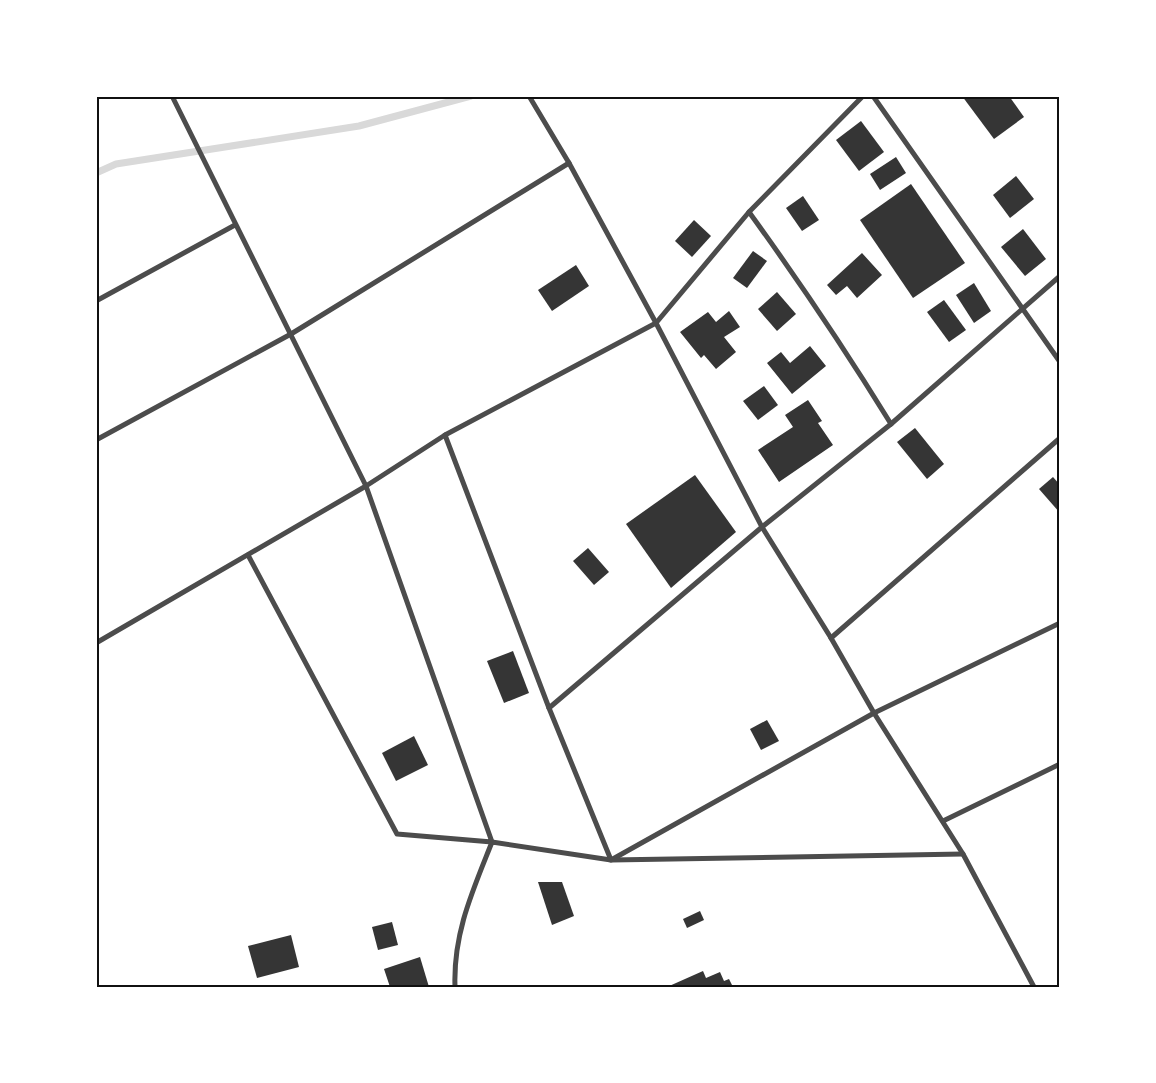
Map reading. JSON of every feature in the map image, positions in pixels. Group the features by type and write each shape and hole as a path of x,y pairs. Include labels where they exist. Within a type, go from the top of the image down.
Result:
{"street":[{"path":"172,96 366,486 492,842 463,916 457,944 455,987"},
{"path":"530,96 569,163 656,323 762,527 874,713 963,854 1034,987"},
{"path":"96,643 366,486 445,434 656,323 749,212 863,96"},
{"path":"874,96 1060,362"},
{"path":"96,440 291,334 569,163"},
{"path":"749,212 848,355 891,424"},
{"path":"96,301 235,225"},
{"path":"549,708 762,527 891,424 1060,276"},
{"path":"445,434 549,708 611,860"},
{"path":"830,638 1060,438"},
{"path":"248,555 397,834 492,842 611,860 963,854"},
{"path":"611,860 874,713 1060,623"},
{"path":"943,822 1060,764"}],"building":[{"path":"962,96 1009,96 1024,117 994,139"},
{"path":"861,121 884,152 859,171 836,140"},
{"path":"896,157 906,173 880,190 870,174"},
{"path":"1016,176 1034,199 1010,218 993,195"},
{"path":"911,184 965,263 913,298 860,220"},
{"path":"803,196 819,220 802,231 786,208"},
{"path":"694,220 711,236 692,257 675,241"},
{"path":"1023,229 1046,259 1025,276 1001,247"},
{"path":"753,251 767,261 747,288 733,278"},
{"path":"862,253 882,275 857,298 847,286 836,295 827,285"},
{"path":"576,265 589,286 552,311 538,290"},
{"path":"974,283 991,311 974,323 956,295"},
{"path":"777,292 796,314 777,331 758,309"},
{"path":"944,300 966,330 949,342 927,312"},
{"path":"729,311 740,327 724,337 736,352 716,369 704,355 701,358 680,332 708,312 716,322"},
{"path":"810,346 826,366 792,394 767,363 781,352 790,363"},
{"path":"764,386 778,405 758,420 743,401"},
{"path":"808,400 822,421 818,423 833,445 779,482 758,450 793,427 785,415"},
{"path":"915,428 944,464 927,479 897,442"},
{"path":"695,475 736,532 671,588 626,524"},
{"path":"1053,477 1060,485 1060,513 1039,489"},
{"path":"588,548 609,572 594,585 573,561"},
{"path":"513,651 529,693 504,703 487,661"},
{"path":"767,720 779,741 761,750 750,729"},
{"path":"414,736 428,765 396,781 382,753"},
{"path":"538,882 562,882 574,916 552,925"},
{"path":"700,911 704,920 687,928 683,919"},
{"path":"392,922 398,945 378,950 372,927"},
{"path":"291,935 299,967 257,978 248,946"},
{"path":"420,957 429,987 390,987 384,969"},
{"path":"703,971 706,978 720,972 724,981 729,979 733,987 667,987"}],"waterway":[{"path":"96,173 116,164 359,126 471,96"}]}
